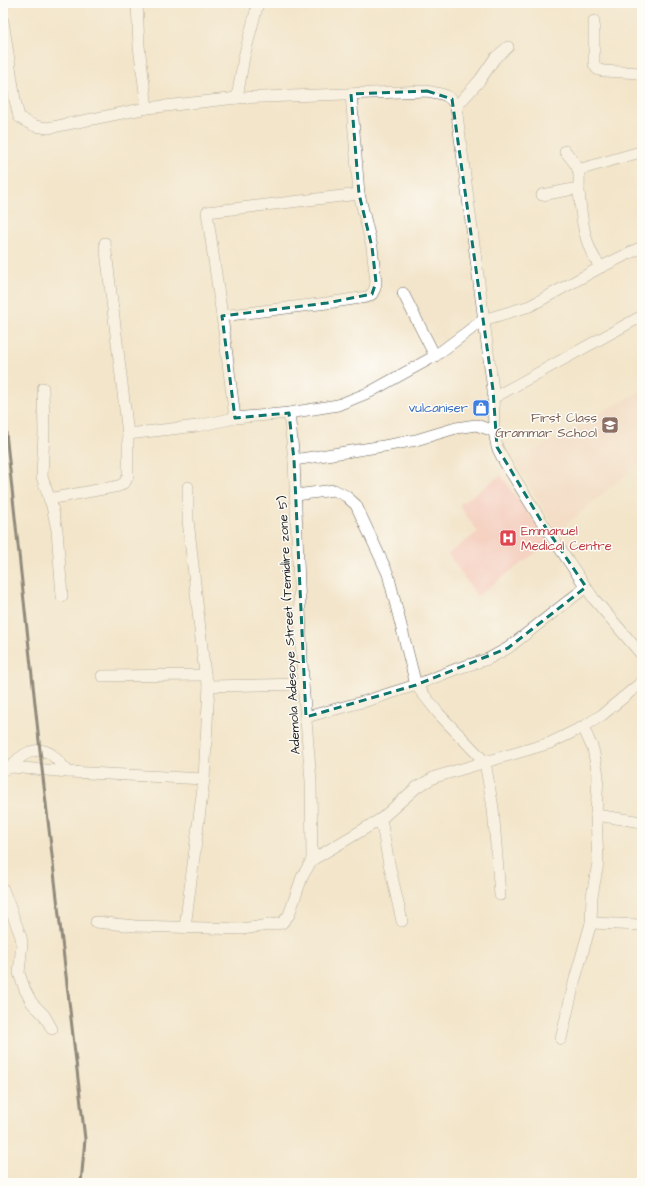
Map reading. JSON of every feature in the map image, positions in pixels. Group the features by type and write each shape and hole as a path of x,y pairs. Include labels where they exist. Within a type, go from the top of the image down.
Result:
{"street":[{"path":"137,3 139,46 147,108"},
{"path":"237,98 244,57 258,3"},
{"path":"3,21 19,117 35,126 48,128 147,108 237,98 427,91 445,94 452,99 456,107 493,398 494,431 497,446 504,461 540,519 594,599 642,655"},
{"path":"594,21 594,64 597,69 603,71 642,73"},
{"path":"456,107 480,80 495,58 508,47"},
{"path":"222,316 327,304 368,297 376,288 372,247 359,194 351,94"},
{"path":"565,152 574,162 578,170 579,188 588,246 594,259 601,267"},
{"path":"578,170 640,152"},
{"path":"542,195 579,188"},
{"path":"235,418 207,212 359,194"},
{"path":"49,499 119,486 125,482 128,476 128,434 105,243"},
{"path":"128,434 197,426 235,418 289,413 338,405 370,392 435,356 483,320 530,306 601,267 642,248"},
{"path":"404,293 435,356"},
{"path":"493,398 642,316"},
{"path":"43,388 44,432 42,477 52,506 57,530 62,596"},
{"name":"Ademola Adesoye Street (Temidire zone 5)","path":"289,413 296,496 303,684 311,781 312,860"},
{"path":"294,460 416,440 456,428 476,425 494,431"},
{"path":"185,927 204,779 207,680 188,520 188,487"},
{"path":"296,496 334,490 346,496 356,505 388,574 416,685 439,714 486,762 493,808 500,896"},
{"path":"306,716 366,701 416,685 456,668 488,659 508,648 586,587"},
{"path":"102,676 303,684"},
{"path":"96,922 134,926 242,929 282,923 289,915 302,877 312,860 381,819 417,787 435,777 550,743 583,727 602,715 642,682"},
{"path":"561,1039 575,979 591,923 592,896 598,863 596,815 598,775 593,749 583,727"},
{"path":"7,769 16,760 28,752 40,751 51,754 69,772"},
{"path":"7,769 204,779"},
{"path":"596,815 642,822"},
{"path":"381,819 388,859 402,921"},
{"path":"3,889 21,937 22,943 19,973 24,990 32,1003 44,1015 52,1029"},
{"path":"591,923 642,925"}],"highlighted area":[{"path":"427,91 452,99 493,390 497,447 540,519 586,587 508,648 416,685 306,717 294,460 289,413 235,418 222,316 327,303 372,294 376,282 372,247 359,194 351,94"}],"shaded area":[{"name":"First Class Grammar School","path":"642,390 642,461 557,532 515,461"},
{"name":"Emmanuel Medical Centre","path":"501,475 549,543 477,596 448,554 478,532 459,505"}],"railway":[{"path":"3,405 42,769 85,1139 81,1183"}],"place":[{"name":"vulcaniser","path":"481,408"},
{"name":"First Class Grammar School","path":"610,425"},
{"name":"Emmanuel Medical Centre","path":"508,538"}]}
